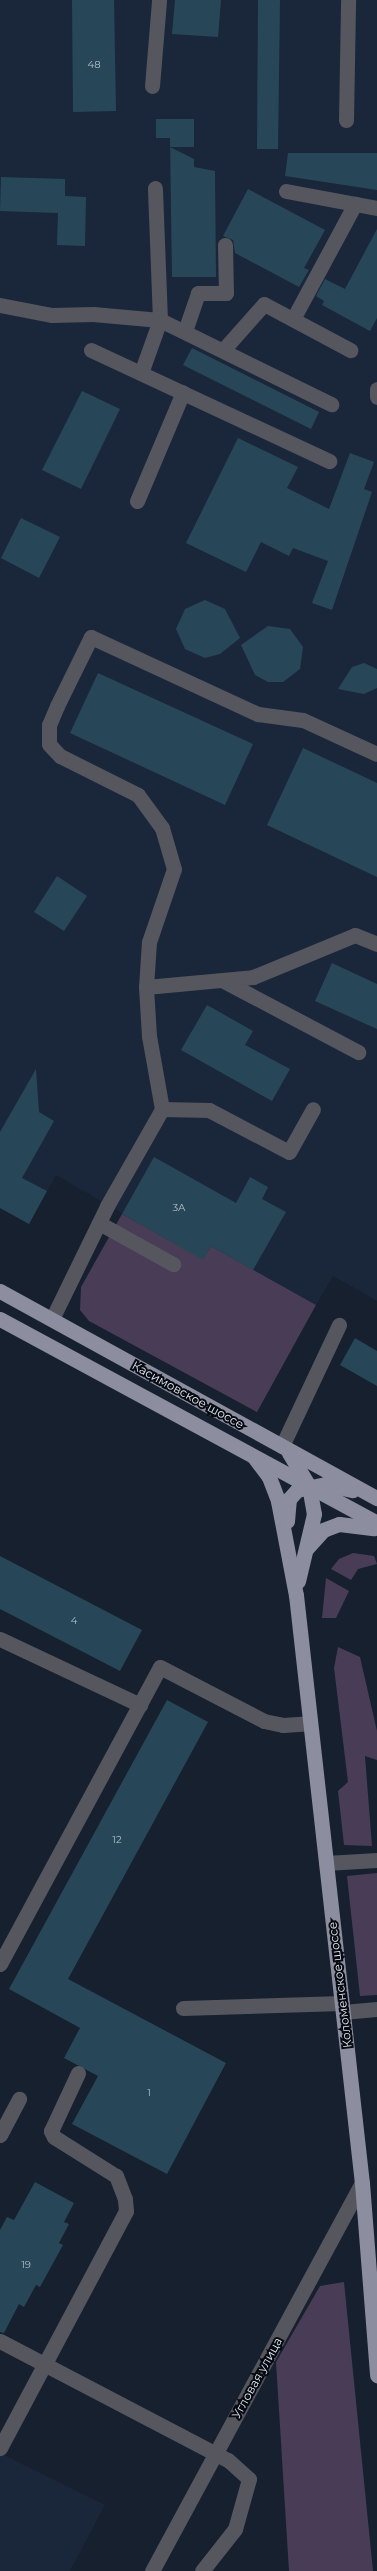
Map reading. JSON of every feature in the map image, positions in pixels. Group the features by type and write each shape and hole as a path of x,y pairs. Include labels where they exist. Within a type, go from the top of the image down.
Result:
{"main road":[{"name":"Касимовское шоссе","path":"0,1291 372,1496"},
{"name":"Касимовское шоссе","path":"0,1319 377,1523"},
{"path":"42,1342 52,1320"},
{"name":"Коломенское шоссе","path":"282,1446 297,1460 309,1486 314,1514 301,1558 296,1595"},
{"name":"Коломенское шоссе","path":"254,1457 269,1477 286,1537 296,1595 362,2183 375,2322 377,2375"},
{"path":"286,1537 289,1499 297,1490 325,1484 372,1496"},
{"path":"301,1558 323,1530 355,1524 377,1529"}],"street":[{"path":"152,86 159,0"},
{"path":"346,120 348,0"},
{"path":"141,373 160,320 156,188"},
{"path":"286,191 377,208"},
{"path":"293,319 355,204"},
{"path":"185,331 198,293 226,293 225,245"},
{"path":"224,349 264,304 350,350"},
{"path":"0,305 52,315 93,314 160,320 224,349 331,404"},
{"path":"91,350 329,461"},
{"path":"377,388 377,397"},
{"path":"137,501 183,392"},
{"path":"52,1320 99,1223 162,1109 149,1036 146,986 149,942 174,869 162,828 138,795 60,756 49,744 49,725 91,637 258,714 303,720 377,754"},
{"path":"146,986 224,981 253,977 355,935 377,944"},
{"path":"224,981 358,1052"},
{"path":"162,1109 209,1110 289,1152 313,1109"},
{"path":"99,1223 173,1264"},
{"path":"282,1446 339,1325"},
{"path":"0,1639 140,1705"},
{"path":"0,1964 160,1668 264,1721 283,1725 309,1723"},
{"path":"326,1863 377,1860"},
{"path":"183,2008 343,2007 377,2009"},
{"path":"0,2448 126,2211 126,2199 116,2176 54,2137 51,2131 78,2073"},
{"path":"0,2135 19,2099"},
{"name":"Угловая улица","path":"152,2571 362,2183"},
{"path":"0,2341 215,2455 228,2460 249,2479 235,2529 202,2571"}],"shaded area":[{"path":"0,0 377,0 377,1301 333,1276 316,1305 212,1246 203,1260 56,1175 29,1224 0,1208"},
{"path":"122,1214 203,1259 211,1246 316,1305 257,1412 89,1321 80,1310 81,1287"},
{"path":"353,1553 374,1556 377,1564 358,1569 351,1580 331,1569 339,1559"},
{"path":"326,1578 349,1591 336,1618 322,1618"},
{"path":"338,1647 360,1657 377,1731 377,1760 365,1756 372,1846 344,1845 338,1791 348,1782 334,1668"},
{"path":"377,1873 377,1995 360,1996 347,1876"},
{"path":"344,2282 373,2571 289,2571 276,2362 320,2286"},
{"path":"0,2453 105,2505 70,2571 0,2571"}],"building":[{"path":"72,0 114,0 116,111 73,112"},
{"path":"175,0 221,0 218,37 172,34"},
{"path":"258,0 280,0 278,149 257,149"},
{"path":"156,119 194,119 194,147 170,147 170,138 156,138"},
{"path":"170,147 194,159 194,167 215,171 216,277 172,277"},
{"path":"288,153 377,153 377,190 285,176"},
{"path":"1,177 65,179 65,196 86,197 85,246 57,245 58,213 0,211"},
{"path":"248,189 325,230 304,268 309,270 299,287 235,253 233,240 223,236"},
{"path":"377,229 377,318 370,331 322,305 324,301 316,296 325,279 345,289"},
{"path":"192,348 319,412 311,429 183,365"},
{"path":"82,391 120,409 81,489 42,470"},
{"path":"238,438 298,467 287,488 329,509 350,453 374,462 364,489 372,492 332,610 312,603 328,561 293,548 289,556 261,542 246,572 186,543"},
{"path":"21,518 60,537 39,578 1,558"},
{"path":"205,600 225,609 240,638 220,654 205,658 185,649 176,629 185,609"},
{"path":"268,626 290,629 303,647 300,669 283,682 268,682 255,675 241,645"},
{"path":"364,663 377,669 377,688 364,694 338,689 352,667"},
{"path":"98,673 253,744 225,805 70,733"},
{"path":"303,748 377,783 377,877 267,825"},
{"path":"57,876 87,896 64,931 34,912"},
{"path":"332,963 377,984 377,1029 315,1001"},
{"path":"207,1005 253,1031 245,1045 290,1069 272,1101 181,1050"},
{"path":"36,1069 39,1112 54,1121 22,1178 47,1191 29,1224 0,1208 0,1132"},
{"path":"154,1157 236,1203 250,1177 268,1187 262,1199 286,1212 253,1270 211,1246 203,1260 122,1214"},
{"path":"355,1338 377,1351 377,1386 340,1365"},
{"path":"0,1556 142,1630 120,1671 0,1609"},
{"path":"167,1700 208,1722 68,1979 226,2063 167,2174 72,2124 98,2076 64,2058 80,2028 9,1989"},
{"path":"35,2182 74,2203 64,2222 69,2224 59,2243 63,2245 40,2287 36,2285 24,2307 19,2304 4,2333 0,2332 0,2230 7,2217 14,2220"}]}
